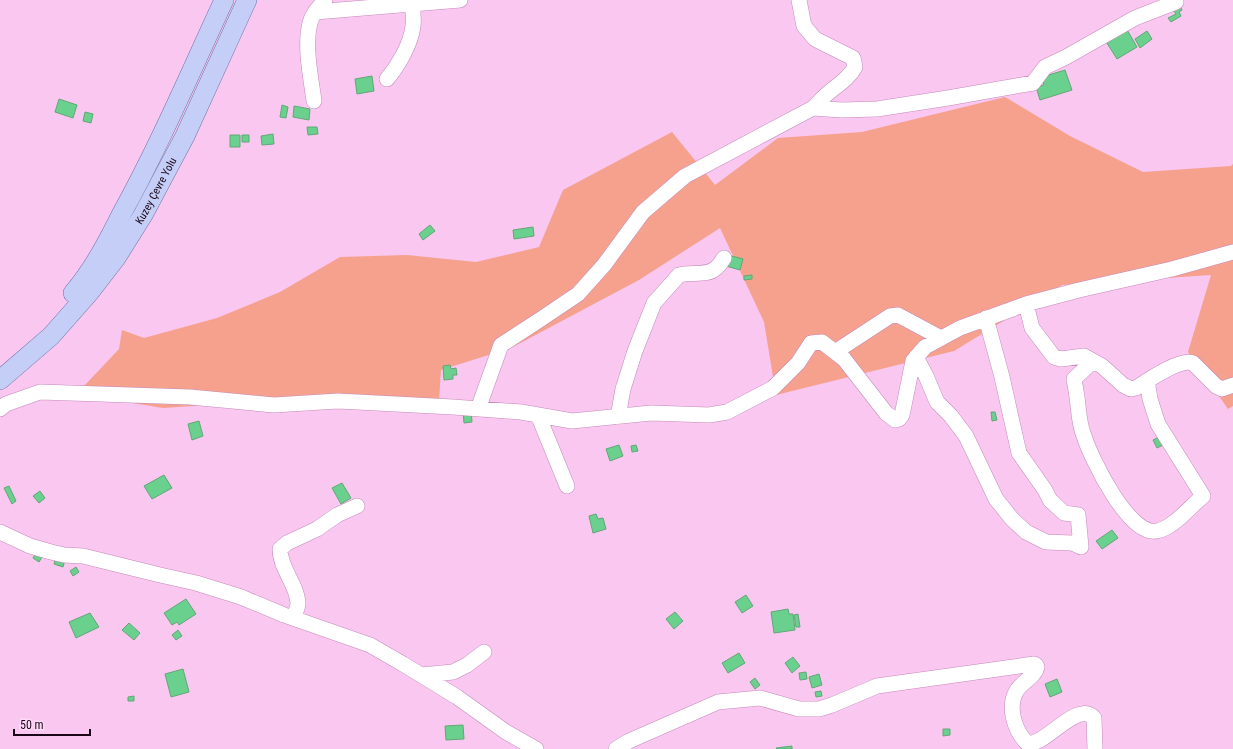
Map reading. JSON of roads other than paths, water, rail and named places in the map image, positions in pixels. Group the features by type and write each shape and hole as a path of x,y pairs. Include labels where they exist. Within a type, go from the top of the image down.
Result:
{"main road":[{"name":"Kuzey Çevre Yolu","path":"26,356 40,332 82,283 142,178 224,0"},
{"name":"Kuzey Çevre Yolu","path":"0,380 51,336 89,293 116,258 143,215 185,136 247,0"}],"street":[{"path":"314,101 308,52 310,23 315,12 325,0"},
{"path":"315,12 460,0"},
{"path":"478,409 501,345 578,294 604,265 643,212 685,176 813,108 827,93 852,73 855,67 853,58 816,39 804,26 801,2"},
{"path":"813,108 842,110 877,109 1033,83 1045,66 1066,57 1135,18 1176,2"},
{"path":"387,79 401,57 412,34 414,25 412,4"},
{"path":"0,409 6,404 40,392 190,397 274,405 338,401 522,412 572,421 651,413 708,415 727,412 773,388 798,363 810,343 822,342 844,359 886,413 895,420 899,419 902,415 913,361 925,346 960,328 1026,304 1079,290 1172,269 1233,252"},
{"path":"618,417 623,389 635,351 654,303 679,275 684,273 710,272 716,269 724,258"},
{"path":"1026,304 1032,328 1054,357 1061,359 1084,356 1102,366 1123,385 1131,389 1173,366 1190,362 1193,363 1216,386 1222,389 1233,385"},
{"path":"835,352 890,316 898,315 941,338"},
{"path":"916,357 937,402 951,416 966,436 996,499 1012,519 1026,532 1046,542 1072,543 1080,547 1078,515 1064,513 1050,500 1019,453 1002,377 986,318"},
{"path":"1093,361 1074,379 1083,435 1097,468 1117,502 1134,522 1146,530 1156,532 1169,527 1203,496 1158,424 1150,399 1147,381"},
{"path":"538,415 567,486"},
{"path":"293,618 298,604 280,555 280,549 287,544 317,530 337,515 358,506"},
{"path":"0,532 30,546 51,552 91,558 196,582 241,597 293,618 370,645 388,654 456,697 506,732 536,749"},
{"path":"421,675 452,672 467,665 484,652"},
{"path":"616,749 629,741 718,702 760,698 799,709 819,709 832,706 877,686 1034,664 1037,667 1035,673 1017,689 1012,703 1015,721 1022,738 1027,742 1034,743 1068,720 1084,714 1091,715 1094,718 1095,749"}]}
